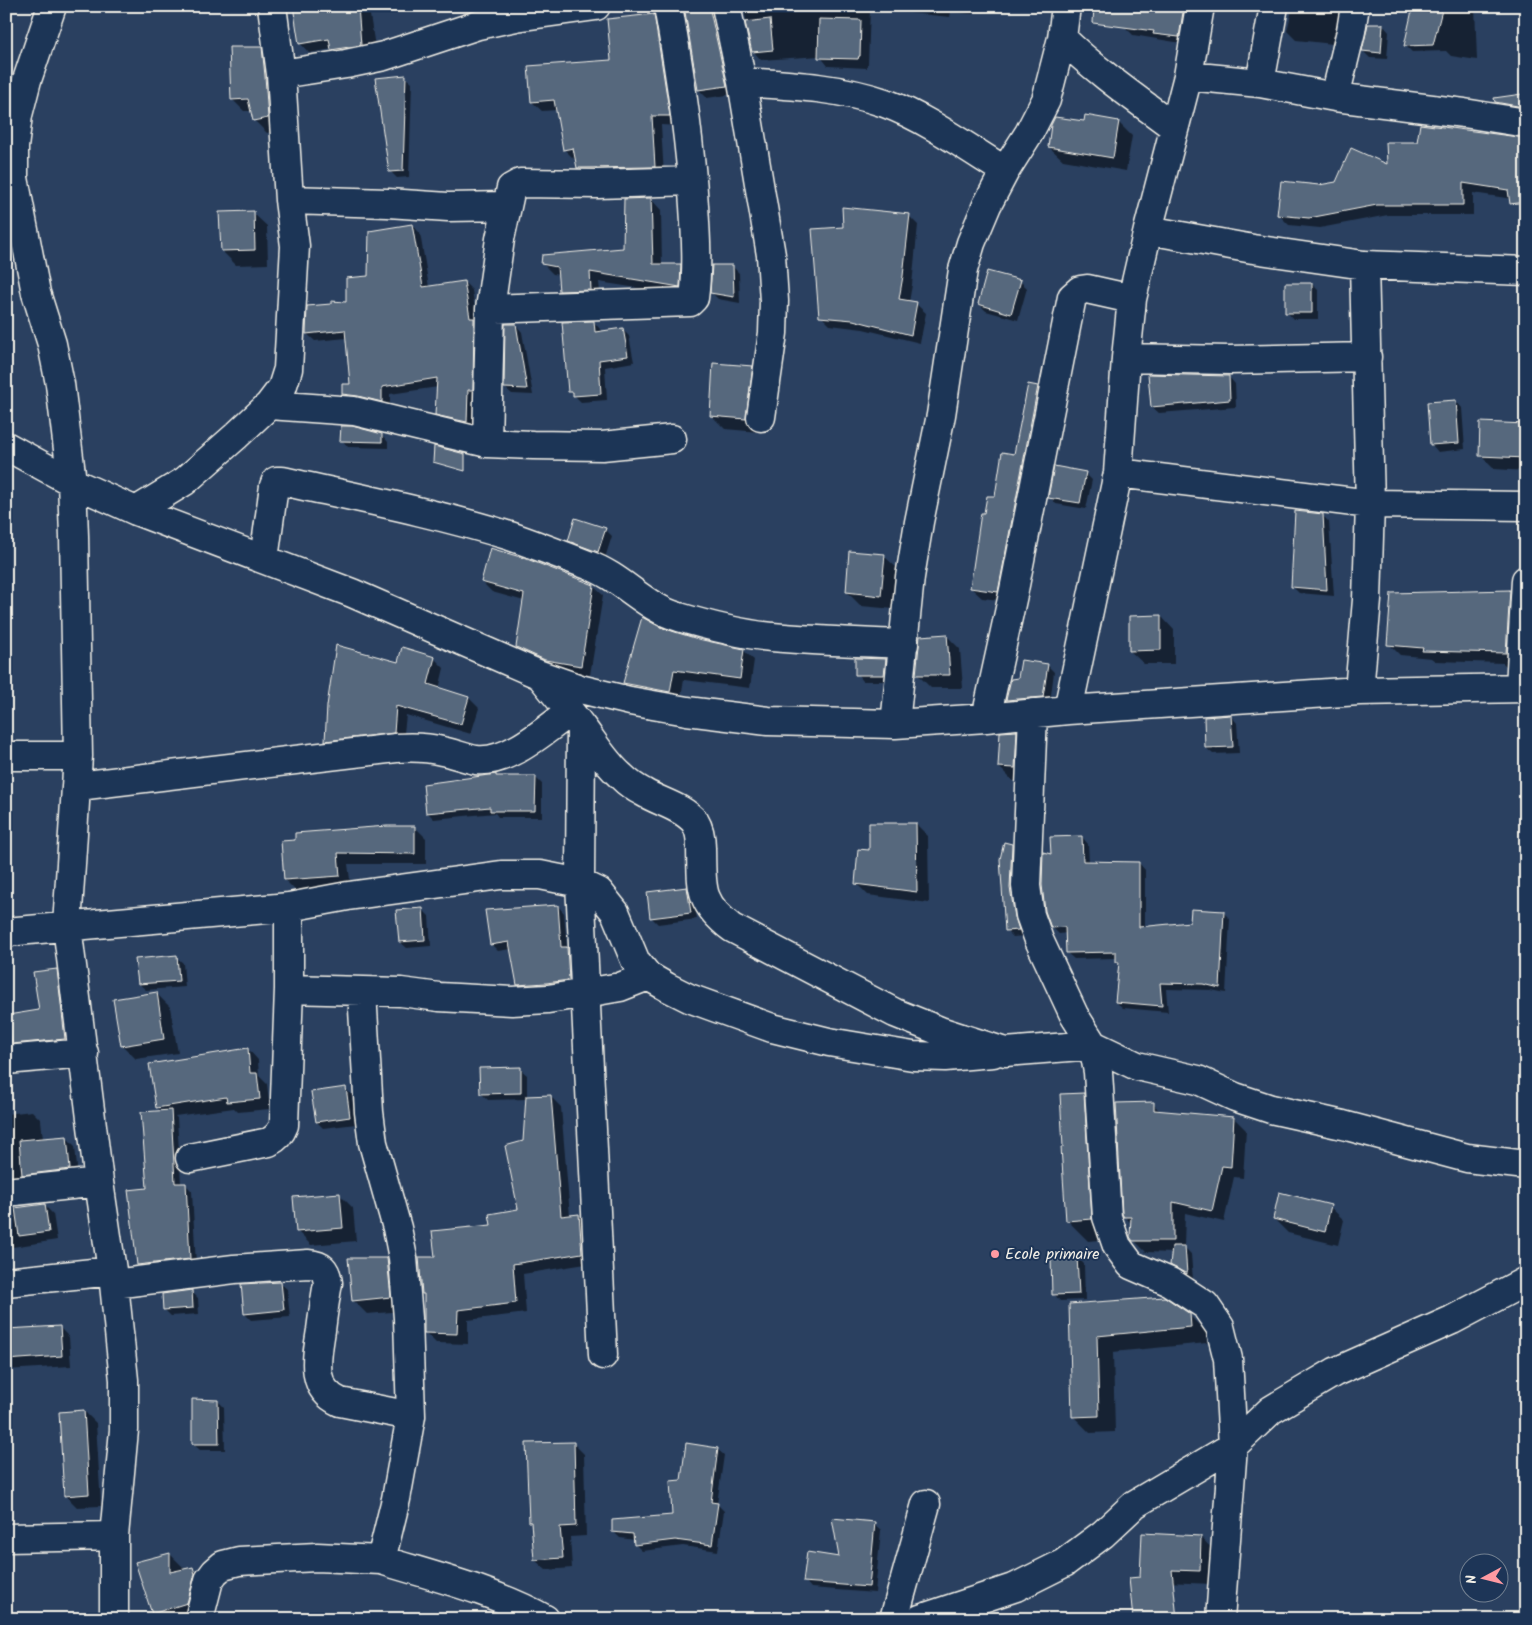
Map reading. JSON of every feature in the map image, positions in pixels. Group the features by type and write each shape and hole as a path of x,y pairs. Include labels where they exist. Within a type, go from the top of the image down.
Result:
{"street":[{"path":"52,6 27,80 18,116 14,147 14,178 36,293 52,344 57,368 72,482 78,786 67,926 99,1182 113,1277 124,1380 124,1430 114,1536 114,1619"},
{"path":"136,511 185,481 236,436 269,405 282,388 288,369 295,246 289,200 281,74 272,6"},
{"path":"281,74 384,56 488,23 516,17 596,6"},
{"path":"490,310 690,302 694,298 696,238 690,144 680,71 668,6"},
{"path":"726,6 742,82 771,255 774,301 773,333 761,417"},
{"path":"895,724 910,577 941,415 962,270 987,205 1046,100 1062,38 1066,6"},
{"path":"1068,710 1118,473 1132,299 1188,76 1200,6"},
{"path":"1260,83 1274,6"},
{"path":"1335,97 1355,6"},
{"path":"1062,38 1106,76 1174,127"},
{"path":"1188,76 1260,83 1335,97 1464,113 1526,123"},
{"path":"742,82 846,92 886,103 927,123 1005,171"},
{"path":"487,442 490,310 500,239 511,188 520,183 598,184 692,181"},
{"path":"289,200 448,207 507,206"},
{"path":"1148,230 1254,250 1364,265 1526,270"},
{"path":"1359,691 1367,600 1370,504 1364,265"},
{"path":"986,718 1014,590 1072,297 1080,290 1087,289 1132,299"},
{"path":"1126,358 1229,360 1367,357"},
{"path":"269,405 354,411 487,442 602,446 672,438"},
{"path":"6,446 72,482 136,511 352,593 540,675 580,689 630,701 687,711 768,721 895,724 1068,710 1359,691 1523,688 1526,580"},
{"path":"1118,473 1370,504 1526,506"},
{"path":"264,559 274,486 276,481 282,481 386,504 511,537 591,566 614,577 661,610 679,617 725,629 770,636 904,644"},
{"path":"540,675 576,719 605,759 621,776 643,792 684,813 694,821 699,829 701,841 704,897 718,917 732,928 895,1013 940,1031 1005,1052"},
{"path":"1033,713 1026,886 1030,915 1039,940 1074,1015 1092,1045 1098,1072 1107,1218 1117,1246 1131,1265 1170,1282 1205,1305 1220,1327 1228,1360 1233,1446 1220,1619"},
{"path":"78,786 396,748 419,747 441,750 477,760 497,758 576,719"},
{"path":"576,719 580,883 603,1354"},
{"path":"6,756 78,756"},
{"path":"6,932 289,907 348,896 501,875 540,875 580,883 599,892 615,912 635,960 648,976 667,988 689,998 772,1028 829,1042 913,1056 944,1057 1092,1045 1137,1066 1198,1080 1235,1097 1271,1109 1467,1158 1526,1164"},
{"path":"190,1158 269,1142 281,1132 284,1124 289,989 289,907"},
{"path":"289,989 402,992 439,997 512,1001 586,994 620,986 648,976"},
{"path":"362,992 369,1112 373,1143 390,1197 403,1258 408,1318 411,1416 396,1499 381,1560"},
{"path":"6,1060 84,1054"},
{"path":"6,1192 99,1182"},
{"path":"6,1282 317,1265 323,1268 327,1275 328,1283 316,1365 323,1389 330,1397 340,1402 411,1416"},
{"path":"920,1619 1016,1587 1064,1563 1103,1534 1135,1504 1233,1446 1271,1410 1335,1372 1452,1320 1526,1281"},
{"path":"894,1619 926,1504"},
{"path":"6,1538 114,1536"},
{"path":"199,1619 209,1580 223,1565 239,1561 317,1557 381,1560 476,1590 545,1619"}],"building":[{"path":"293,6 358,6 361,45 331,50 329,39 299,44"},
{"path":"684,6 709,6 727,86 698,90"},
{"path":"1094,6 1184,6 1179,37 1153,34 1154,31 1093,23"},
{"path":"1413,6 1443,6 1433,45 1404,46"},
{"path":"654,14 670,116 652,116 655,167 577,168 573,148 563,150 554,100 531,102 528,66 611,60 607,19"},
{"path":"770,19 773,50 752,52 745,22"},
{"path":"819,19 861,20 860,56 858,59 818,58"},
{"path":"1368,24 1383,24 1381,53 1362,51"},
{"path":"229,47 262,47 268,118 253,121 248,99 231,100"},
{"path":"406,75 403,171 389,172 375,78"},
{"path":"1522,94 1523,107 1495,102 1494,98"},
{"path":"1085,115 1119,121 1113,158 1048,147 1051,125 1055,117 1084,121"},
{"path":"1420,124 1526,138 1526,202 1510,204 1508,190 1463,183 1463,205 1377,205 1309,218 1277,215 1281,181 1319,185 1336,182 1351,148 1387,164 1386,142 1417,142"},
{"path":"651,198 653,264 681,264 680,287 590,272 591,290 559,291 557,267 541,264 542,255 623,248 624,199"},
{"path":"842,207 910,214 899,299 917,302 911,335 853,320 819,317 812,229 843,227"},
{"path":"254,211 255,250 221,251 219,212"},
{"path":"412,224 423,287 464,281 470,318 474,318 473,390 468,390 467,422 435,415 437,378 382,387 382,402 342,394 342,384 350,384 345,330 306,334 307,306 331,304 331,301 346,302 346,278 368,276 369,231"},
{"path":"712,265 733,265 734,297 710,293"},
{"path":"987,271 1021,280 1011,314 978,304"},
{"path":"1285,283 1312,283 1312,313 1285,313"},
{"path":"594,321 595,332 623,328 628,356 599,360 601,394 573,396 573,392 568,392 562,322"},
{"path":"505,324 516,324 527,389 504,388"},
{"path":"713,363 753,366 746,419 710,416"},
{"path":"1148,374 1229,376 1230,400 1151,407"},
{"path":"1028,384 1038,386 998,592 970,588 981,513 984,513 987,496 995,496 1002,452 1014,454"},
{"path":"1456,400 1459,443 1430,445 1427,402"},
{"path":"1480,422 1526,424 1526,458 1479,456"},
{"path":"341,426 352,426 382,434 382,442 340,441"},
{"path":"434,446 465,454 465,471 433,462"},
{"path":"1054,466 1086,472 1080,503 1048,498"},
{"path":"1295,511 1323,514 1327,590 1291,587"},
{"path":"575,518 606,528 598,552 568,541"},
{"path":"490,548 527,559 594,585 581,666 545,660 516,647 524,594 481,582"},
{"path":"849,551 885,554 881,596 846,592"},
{"path":"1510,590 1506,653 1422,651 1423,648 1387,645 1391,593"},
{"path":"1161,615 1161,650 1129,651 1129,616"},
{"path":"642,617 660,627 675,632 744,649 740,679 674,670 670,692 623,683"},
{"path":"947,634 950,675 916,675 920,636"},
{"path":"336,645 398,662 402,647 435,657 428,684 469,697 461,724 396,706 394,733 325,741 327,706"},
{"path":"855,658 886,659 884,675 855,675"},
{"path":"1021,660 1048,664 1043,697 1006,700 1011,679 1018,678"},
{"path":"1231,715 1233,747 1205,748 1204,717"},
{"path":"1017,731 1015,768 998,767 1000,732"},
{"path":"496,774 496,776 536,776 535,811 490,811 490,807 426,813 423,784"},
{"path":"869,823 916,823 917,892 855,884 858,849 869,850"},
{"path":"387,826 415,826 415,854 338,853 340,876 284,880 281,841 295,840 295,833"},
{"path":"1082,836 1083,861 1139,862 1139,927 1190,922 1191,909 1224,911 1220,988 1203,984 1160,983 1162,1006 1115,1002 1119,962 1116,962 1116,952 1066,953 1065,927 1051,928 1045,911 1042,885 1043,852 1051,854 1050,837"},
{"path":"1004,842 1012,844 1010,888 1019,930 1005,931 1000,859"},
{"path":"687,887 691,913 650,918 647,892"},
{"path":"558,905 561,947 567,947 569,980 517,985 509,942 490,945 485,910"},
{"path":"423,908 425,940 399,942 396,910"},
{"path":"177,955 179,981 138,984 135,959"},
{"path":"57,969 65,1039 12,1044 8,1015 39,1010 33,972"},
{"path":"157,992 164,1039 121,1046 113,999"},
{"path":"248,1048 250,1073 257,1073 260,1099 227,1102 226,1097 156,1108 149,1064"},
{"path":"521,1067 521,1093 480,1094 479,1068"},
{"path":"346,1087 350,1117 316,1122 311,1092"},
{"path":"1084,1093 1092,1219 1066,1221 1061,1147 1063,1147 1060,1094"},
{"path":"551,1095 561,1216 579,1214 582,1253 513,1264 516,1303 458,1310 457,1334 424,1333 424,1294 422,1294 419,1257 435,1257 432,1231 491,1225 489,1214 518,1209 505,1146 523,1141 526,1096"},
{"path":"1154,1102 1154,1110 1234,1117 1231,1167 1222,1166 1212,1211 1173,1202 1173,1241 1133,1241 1130,1237 1131,1217 1124,1217 1122,1214 1116,1103"},
{"path":"171,1110 175,1183 186,1183 190,1259 137,1265 128,1190 147,1188 141,1112"},
{"path":"67,1136 70,1169 22,1175 19,1140"},
{"path":"1279,1192 1331,1205 1325,1232 1273,1219"},
{"path":"340,1193 343,1228 296,1232 293,1197"},
{"path":"45,1204 49,1232 19,1236 15,1208"},
{"path":"1172,1246 1185,1246 1187,1274 1170,1265"},
{"path":"1077,1256 1079,1294 1052,1295 1051,1257"},
{"path":"348,1258 387,1258 391,1297 352,1301"},
{"path":"281,1282 284,1310 244,1314 241,1284"},
{"path":"192,1290 193,1308 163,1310 162,1294"},
{"path":"1165,1297 1190,1314 1191,1327 1097,1336 1099,1416 1072,1417 1069,1304"},
{"path":"60,1326 62,1356 6,1360 6,1329"},
{"path":"192,1399 218,1400 219,1444 192,1444"},
{"path":"84,1410 89,1494 64,1496 59,1412"},
{"path":"574,1442 576,1526 560,1527 563,1558 534,1560 531,1522 529,1522 526,1443"},
{"path":"686,1443 718,1448 711,1502 718,1503 712,1545 675,1540 634,1545 633,1534 612,1532 612,1520 672,1515 670,1481 681,1480"},
{"path":"832,1518 875,1522 869,1587 803,1582 807,1552 839,1557"},
{"path":"1142,1533 1201,1536 1200,1571 1172,1570 1177,1619 1133,1619 1129,1578 1140,1577"},
{"path":"170,1553 170,1572 193,1567 195,1574 187,1603 152,1614 135,1562"}],"place":[{"name":"Ecole primaire","path":"995,1254"}]}
